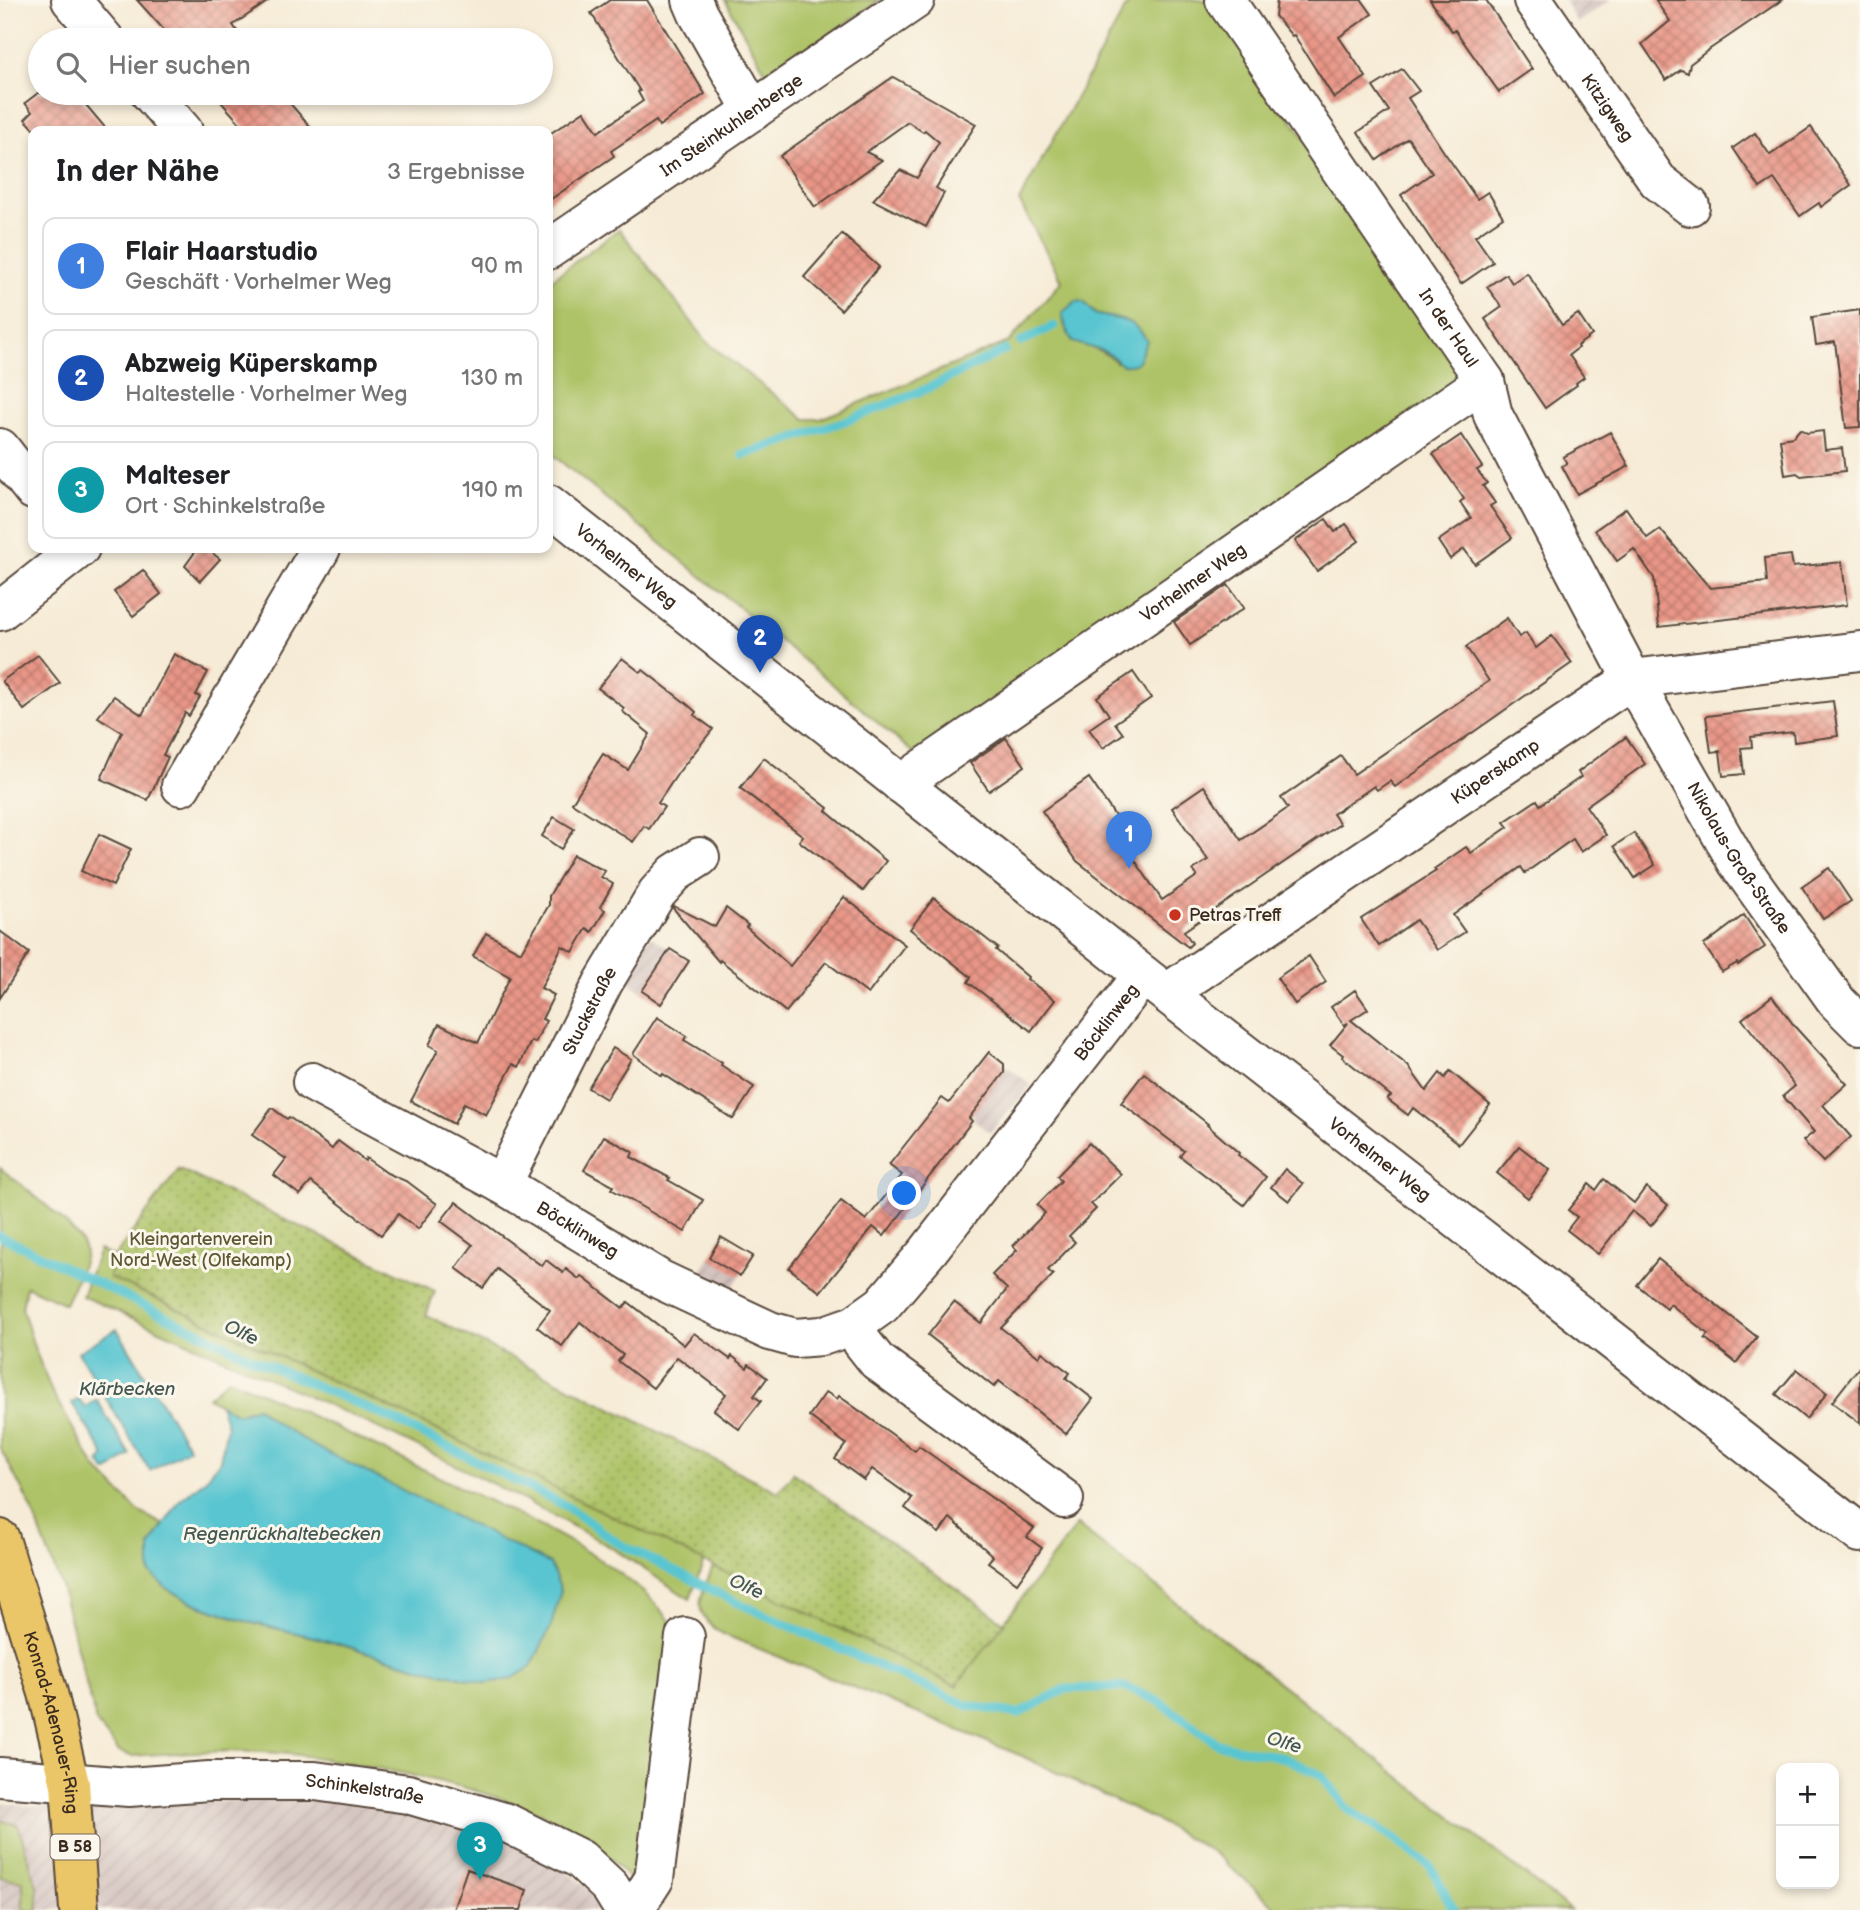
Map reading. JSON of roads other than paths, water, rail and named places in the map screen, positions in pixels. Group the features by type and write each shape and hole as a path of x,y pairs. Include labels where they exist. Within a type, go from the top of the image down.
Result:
{"main road":[{"name":"Konrad-Adenauer-Ring","path":"0,1539 48,1693 70,1784 79,1910"}],"street":[{"path":"71,0 95,28"},
{"path":"692,0 753,111"},
{"name":"Im Steinkuhlenberge","path":"553,247 915,0"},
{"name":"In der Haul","path":"1225,0 1485,381 1493,415 1632,679"},
{"name":"Kitzigweg","path":"1533,0 1658,181 1690,206"},
{"path":"160,105 179,126"},
{"name":"Vorhelmer Weg","path":"901,784 1485,381"},
{"path":"0,448 28,484"},
{"name":"Vorhelmer Weg","path":"553,508 1155,984 1860,1533"},
{"path":"0,611 73,553"},
{"path":"181,786 318,553"},
{"name":"Küperskamp","path":"1155,984 1632,679 1860,651"},
{"name":"Nikolaus-Groß-Straße","path":"1632,679 1737,862 1837,1002 1860,1025"},
{"name":"Stuckstraße","path":"502,1184 603,984 657,893 676,873 700,857"},
{"name":"Böcklinweg","path":"312,1082 502,1184 661,1280 770,1331 795,1338 822,1336 854,1325 882,1305 1155,984"},
{"path":"854,1325 877,1361 1064,1499"},
{"path":"634,1910 654,1880 685,1637"},
{"name":"Schinkelstraße","path":"0,1777 129,1787 209,1781 315,1781 408,1794 507,1823 580,1859 610,1887 624,1910"}],"water":[{"path":"1076,301 1084,302 1095,314 1131,323 1142,333 1147,341 1137,363 1122,365 1107,353 1073,342 1062,313"},
{"name":"Klärbecken","path":"117,1329 189,1448 150,1471 78,1352"},
{"name":"Klärbecken","path":"79,1399 85,1407 97,1400 130,1455 107,1472 99,1463 105,1456 72,1403"},
{"name":"Regenrückhaltebecken","path":"220,1404 237,1414 257,1407 310,1444 550,1564 561,1590 551,1626 531,1667 511,1679 486,1683 248,1622 194,1603 166,1588 150,1573 150,1546 180,1500 204,1481 220,1461 227,1426"}],"waterway":[{"path":"1021,342 1054,326"},
{"path":"743,455 851,419 926,389 1005,350"},
{"name":"Olfe","path":"0,1236 254,1359 390,1418 566,1506 618,1543 736,1602 966,1705 1018,1714 1065,1689 1126,1687 1160,1702 1218,1744 1285,1758 1321,1775 1348,1810 1388,1834 1431,1867 1453,1910"}],"place":[{"name":"Abzweig Küperskamp","path":"760,673"},
{"name":"Flair Haarstudio","path":"1129,869"},
{"name":"Petras Treff","path":"1175,915"},
{"name":"Malteser","path":"480,1880"}],"park label":[{"name":"Kleingartenverein Nord-West (Olfekamp)","path":"201,1249"}]}
